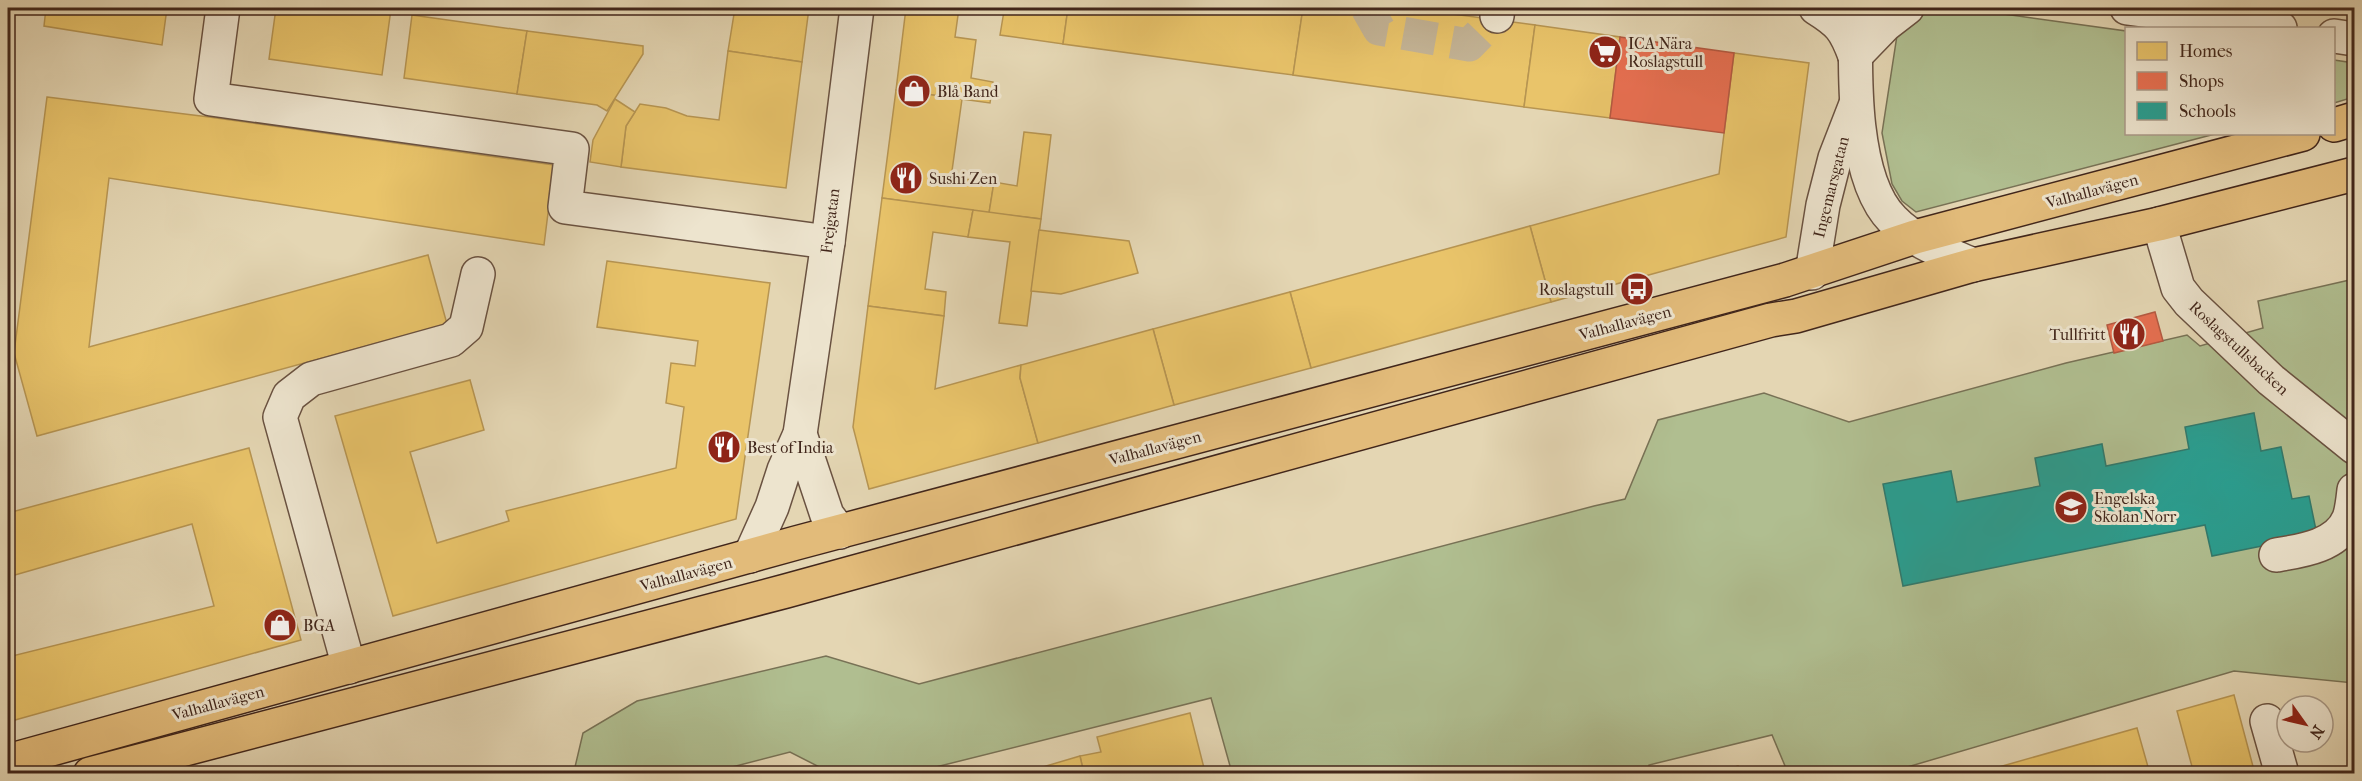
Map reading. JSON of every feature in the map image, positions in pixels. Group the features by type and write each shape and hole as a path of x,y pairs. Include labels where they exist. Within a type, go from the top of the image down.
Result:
{"main road":[{"path":"2335,125 2355,119"},
{"name":"Valhallavägen","path":"8,761 750,556 1812,273 1915,237 2299,135"},
{"path":"90,774 786,591 1545,380 1771,320 1796,316 1973,266 2159,224 2355,174"}],"street":[{"path":"223,8 211,99 572,148 565,207 828,242"},
{"name":"Frejgatan","path":"750,556 772,507 783,470 800,434 828,242 857,8"},
{"path":"1816,8 1838,22 1849,38 1856,56 1885,25 1907,8"},
{"name":"Ingemarsgatan","path":"1856,8 1856,102 1866,166 1882,206 1894,221 1915,237 1973,266"},
{"path":"2127,8 2272,27"},
{"path":"2335,36 2355,39"},
{"name":"Ingemarsgatan","path":"1812,273 1823,205 1835,158 1856,102"},
{"name":"Roslagstullsbacken","path":"2159,224 2178,288 2189,302 2264,373 2355,447"},
{"path":"349,667 280,417 289,396 311,379 451,340 466,327 477,274"},
{"name":"Frejgatan","path":"800,434 827,515 840,532"},
{"path":"2276,555 2306,550 2333,537 2348,519 2355,490"},
{"path":"2267,721 2282,774"}],"green space":[{"path":"1961,8 2125,31 2125,135 2211,135 1916,212 1902,201 1892,184 1882,133 1898,29 1920,9"},
{"path":"2335,60 2354,63 2354,97 2335,103"},
{"path":"2354,279 2354,683 2234,671 1887,773 1788,773 1772,735 1649,765 1649,773 1232,773 1211,698 912,773 831,773 790,752 709,773 553,774 575,767 583,733 637,701 826,656 919,684 1625,499 1658,420 1764,393 1849,422 2066,363 2187,335 2200,346 2263,328 2258,301"}],"building: Homes":[{"path":"46,8 167,8 162,45 44,26"},
{"path":"276,8 391,9 382,75 269,59"},
{"path":"735,8 809,8 802,62 728,51"},
{"path":"906,8 959,8 955,37 976,40 971,78 993,82 990,103 896,90"},
{"path":"980,8 1068,8 1063,44 1000,35 1004,11"},
{"path":"1068,8 1303,8 1293,75 1063,44"},
{"path":"1303,8 1407,8 1535,25 1524,107 1293,75"},
{"path":"412,15 527,31 517,94 404,78"},
{"path":"1535,25 1620,37 1610,118 1524,107"},
{"path":"527,31 643,46 643,54 607,111 597,105 517,94"},
{"path":"728,51 802,62 786,188 621,167 626,126 640,104 666,108 687,116 719,120"},
{"path":"1734,53 1809,63 1786,237 1551,302 1530,226 1719,174"},
{"path":"896,90 962,99 951,178 994,182 989,213 882,198"},
{"path":"47,97 554,165 544,245 109,178 89,347 428,255 447,324 37,436 14,353"},
{"path":"615,99 635,112 626,126 621,167 590,162 593,140"},
{"path":"1024,132 1051,135 1041,219 989,213 994,182 1017,186"},
{"path":"882,198 973,210 968,237 933,232 925,289 946,292 944,316 868,306"},
{"path":"973,210 1041,219 1027,326 999,323 1010,242 968,237"},
{"path":"1530,226 1551,302 1311,368 1290,292"},
{"path":"1039,230 1129,241 1138,273 1061,294 1031,291"},
{"path":"607,261 770,283 736,519 393,616 335,416 470,380 484,430 410,452 437,543 509,521 506,511 676,468 684,407 666,403 671,363 695,366 698,341 597,327"},
{"path":"1290,292 1311,368 1174,405 1153,329"},
{"path":"868,306 944,316 935,389 1021,365 1020,378 1038,443 869,489 853,427"},
{"path":"1153,329 1174,405 1038,443 1020,378 1021,365"},
{"path":"249,448 301,640 8,722 8,657 214,606 192,524 8,577 8,513"},
{"path":"2234,695 2255,774 2194,774 2177,711"},
{"path":"1190,713 1204,768 1182,774 1084,774 1080,756 1101,752 1097,737"},
{"path":"2137,728 2150,774 1974,774"},
{"path":"1080,756 1084,774 1019,774"},
{"path":"1738,766 1740,774 1712,774"}],"building: Shops":[{"path":"1620,37 1734,53 1724,133 1610,118"},
{"path":"2155,312 2163,341 2114,353 2107,325"}],"building: Schools":[{"path":"2254,413 2261,451 2281,447 2292,499 2309,496 2317,535 2212,556 2205,525 1903,586 1883,484 1951,471 1957,502 2040,486 2035,458 2102,444 2106,466 2189,449 2185,427"}],"tunnel":[{"path":"1367,8 1379,29 1469,45 1497,16"}],"place":[{"name":"ICA Nära Roslagstull","path":"1605,52"},
{"name":"Blå Band","path":"914,91"},
{"name":"Sushi Zen","path":"906,178"},
{"name":"Roslagstull","path":"1637,289"},
{"name":"Tullfritt","path":"2129,334"},
{"name":"Best of India","path":"724,447"},
{"name":"Engelska Skolan Norr","path":"2071,507"},
{"name":"BGA","path":"280,625"}]}
